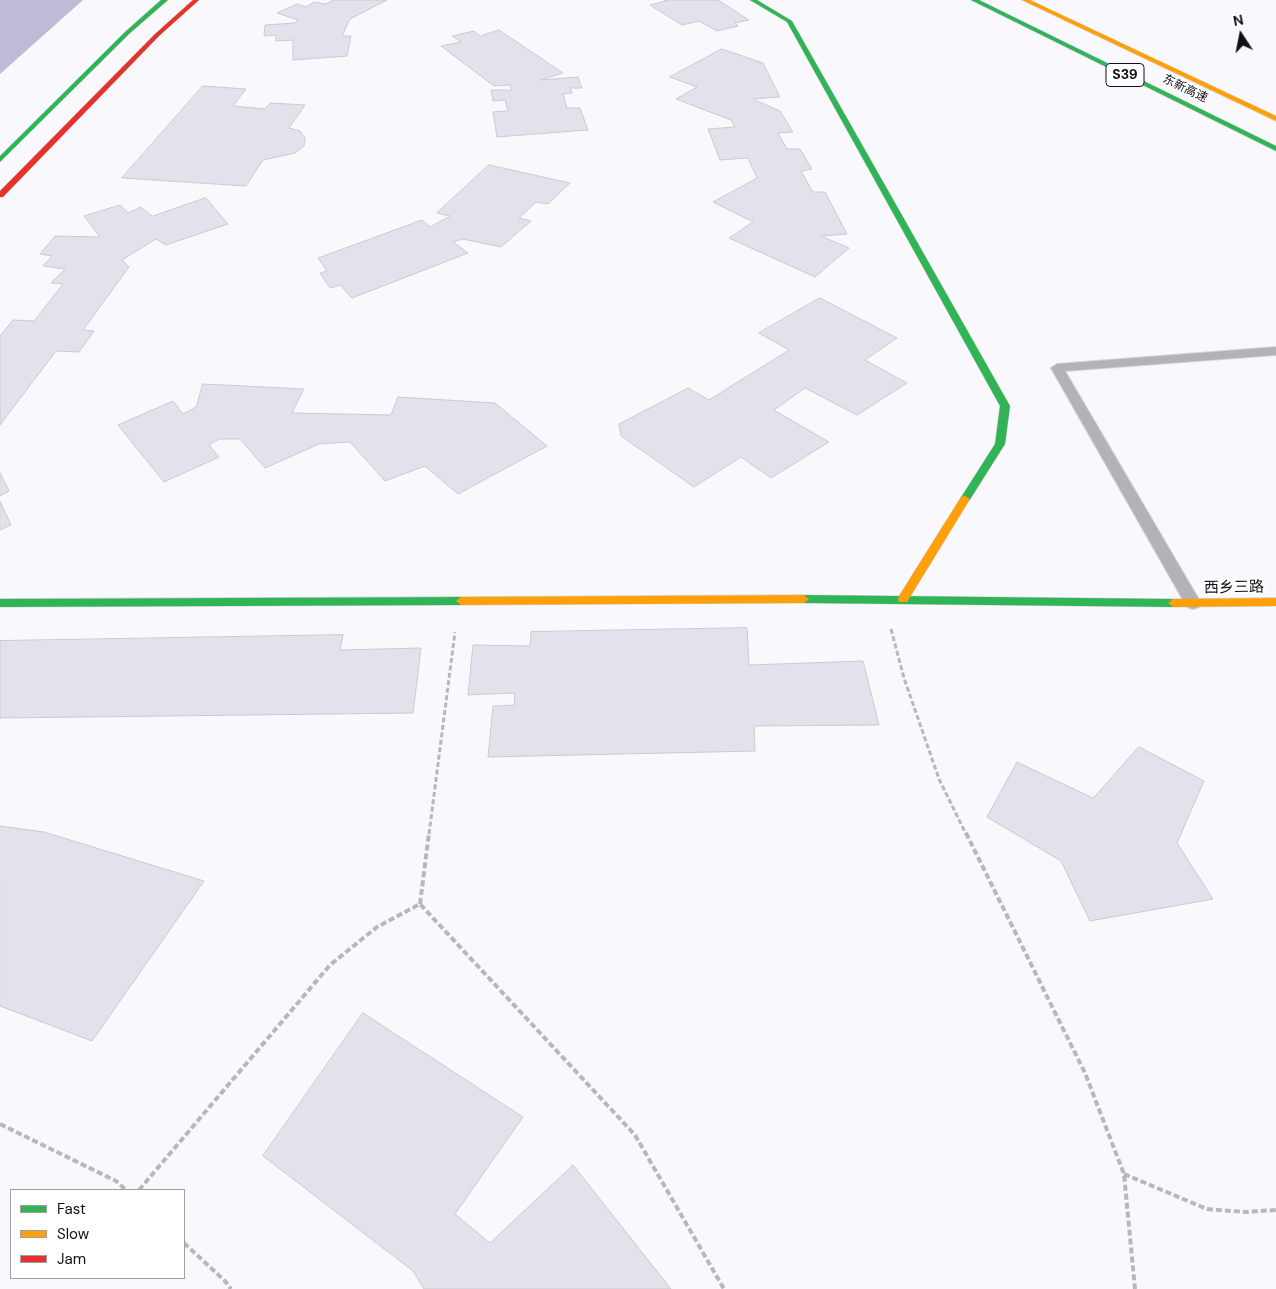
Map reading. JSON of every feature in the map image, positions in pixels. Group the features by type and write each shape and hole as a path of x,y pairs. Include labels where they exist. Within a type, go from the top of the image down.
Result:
{"main road":[{"path":"0,160 127,34 165,0"},
{"path":"0,195 157,35 196,0"},
{"path":"753,0 789,21 1005,406 1000,444 903,599"},
{"name":"东新高速","path":"974,0 1276,149"},
{"name":"东新高速","path":"1025,0 1276,119"},
{"name":"西乡三路","path":"0,603 884,598 1193,603 1276,602"}],"lane":[{"path":"1193,603 1057,368 1276,351"}],"path":[{"path":"884,598 904,678 939,779 1085,1073 1124,1174 1135,1289"},
{"path":"420,904 459,601"},
{"path":"140,1189 330,965 377,927 420,904"},
{"path":"420,904 635,1135 724,1289"},
{"path":"0,1124 116,1182 125,1189"},
{"path":"1124,1174 1208,1209 1245,1212 1276,1210"},
{"path":"185,1244 225,1281 231,1289"}],"shaded area":[{"path":"0,0 83,0 0,74"}],"building":[{"path":"334,0 387,0 350,19 342,36 351,36 347,56 293,60 293,40 276,41 276,35 264,36 265,25 295,23 298,20 277,13 297,4 306,7 314,2 325,4"},
{"path":"664,0 718,0 749,20 735,23 738,26 717,31 699,21 682,25 650,5 666,1"},
{"path":"499,30 563,73 540,80 578,77 582,88 570,88 572,93 563,94 567,108 580,108 588,130 497,137 493,112 508,111 505,100 493,101 491,90 512,90 510,85 494,86 441,46 461,42 452,36 474,31 480,36"},
{"path":"722,49 763,63 780,97 753,99 780,111 793,132 778,133 787,149 800,149 812,169 801,171 813,192 825,192 847,234 821,236 849,248 815,277 729,238 753,222 713,202 757,178 748,158 720,160 708,129 735,127 731,120 676,99 697,87 670,77"},
{"path":"203,86 246,89 233,106 265,109 270,103 305,105 289,128 300,131 305,138 304,146 295,153 263,160 246,186 122,178"},
{"path":"489,165 570,183 548,204 536,202 519,218 531,221 501,247 463,239 453,242 468,253 352,298 340,285 330,288 320,273 327,271 318,258 422,220 430,227 450,216 437,213"},
{"path":"206,198 228,224 166,245 156,239 122,260 129,267 83,330 94,331 79,352 56,351 0,425 0,336 13,320 34,321 63,284 51,283 65,269 43,266 52,256 40,254 55,236 100,237 84,216 120,205 128,213 141,207 152,216"},
{"path":"820,298 897,338 865,360 907,383 857,415 805,388 774,410 829,442 771,478 741,457 694,487 621,436 619,424 688,388 709,400 789,350 759,333"},
{"path":"203,384 304,389 292,413 391,415 398,397 495,403 547,446 458,494 425,466 385,481 350,442 319,444 265,468 240,439 219,439 209,445 219,457 164,482 118,425 173,401 183,414 196,407"},
{"path":"0,473 9,491 0,496"},
{"path":"0,501 11,525 0,530"},
{"path":"747,628 749,665 863,661 879,725 754,726 755,751 488,757 493,706 515,705 514,693 468,695 473,645 530,646 531,632"},
{"path":"343,635 340,650 421,648 413,713 0,718 0,641"},
{"path":"1139,747 1204,781 1177,843 1213,899 1090,921 1061,861 987,817 1017,762 1093,798"},
{"path":"0,826 44,832 204,881 92,1041 0,1006"},
{"path":"363,1013 523,1117 455,1214 490,1243 573,1165 671,1289 424,1289 413,1271 263,1156"}],"traffic: fast":[{"path":"0,160 127,33 165,0"},
{"path":"753,0 789,21 1005,406 1000,444 965,499"},
{"path":"974,0 1276,149"},
{"path":"804,599 1173,603"},
{"path":"0,603 461,601"}],"traffic: slow":[{"path":"1025,0 1276,119"},
{"path":"903,599 965,499"},
{"path":"461,601 804,599"},
{"path":"1173,603 1276,602"}],"traffic: jam":[{"path":"0,195 157,35 196,0"}]}
